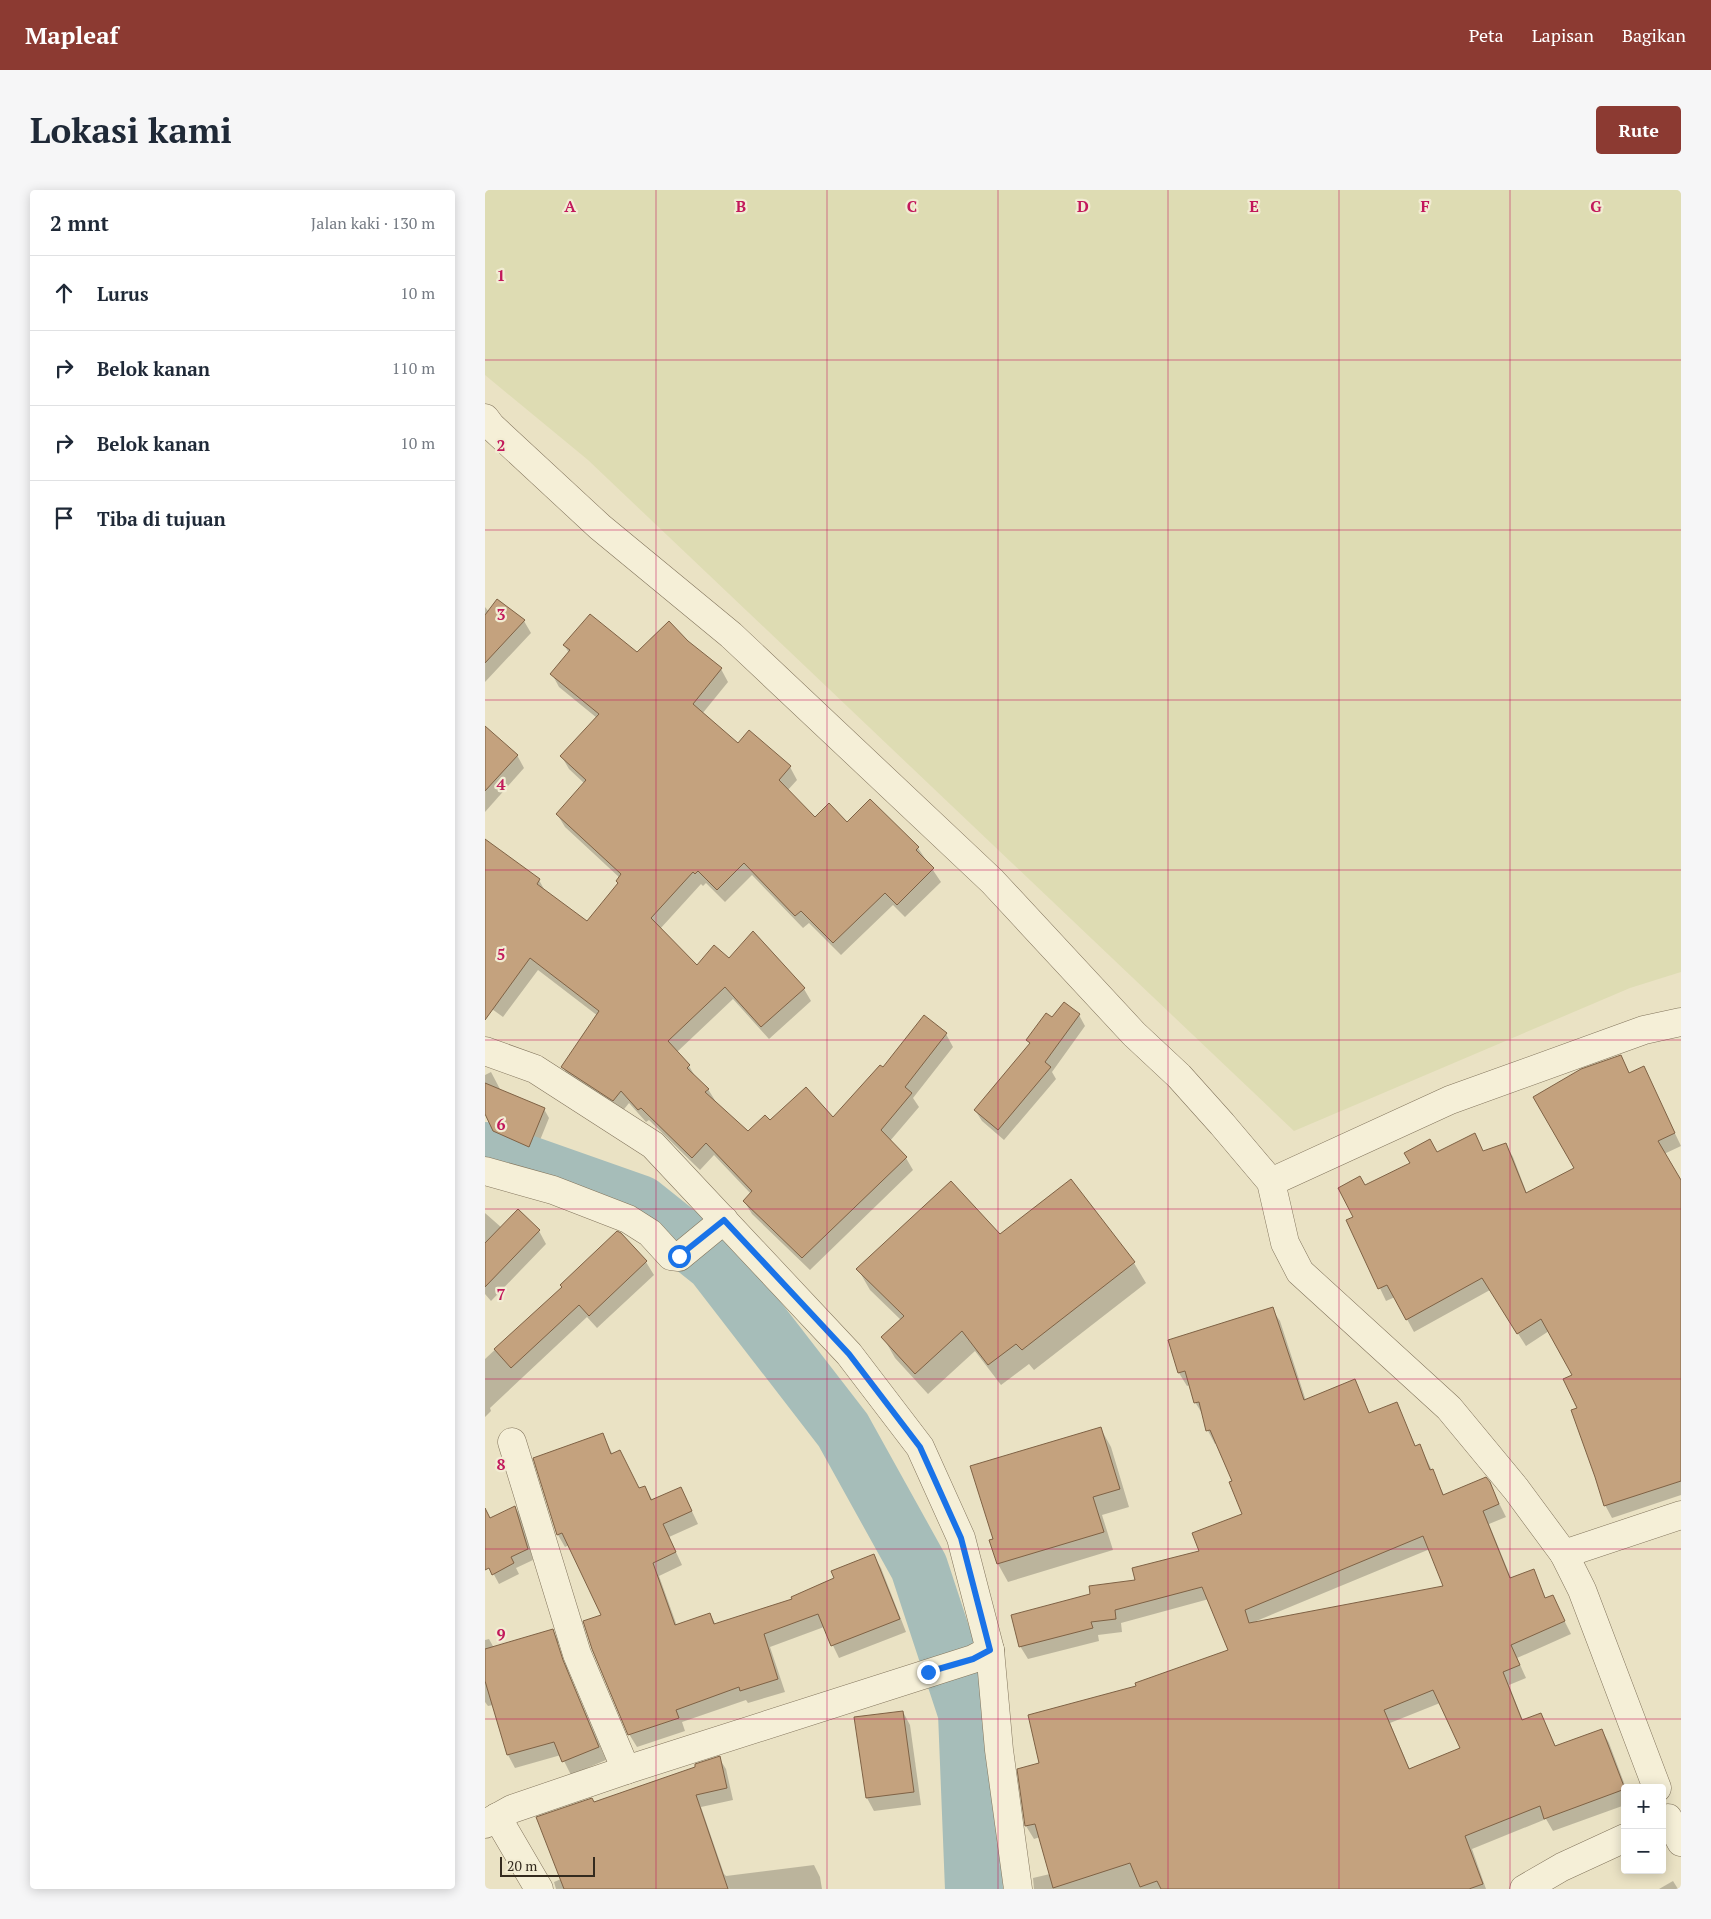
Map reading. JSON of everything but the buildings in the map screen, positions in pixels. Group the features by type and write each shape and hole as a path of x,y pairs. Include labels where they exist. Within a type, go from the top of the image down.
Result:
{"street":[{"path":"485,418 491,426 600,527 731,635 992,881 1134,1034 1179,1076 1222,1124 1271,1182 1285,1243 1301,1272 1449,1408 1516,1489 1564,1554 1582,1590 1655,1784"},
{"path":"1271,1182 1450,1100 1644,1030 1681,1022"},
{"path":"485,1051 535,1069 653,1145 717,1226 849,1354 920,1447 961,1538 999,1750 1018,1889"},
{"path":"485,1171 553,1190 628,1219 650,1232 671,1256 679,1256 717,1226"},
{"path":"512,1442 577,1654 626,1770"},
{"path":"1564,1554 1681,1515"},
{"path":"539,1889 491,1821 512,1809 626,1770 982,1655"},
{"path":"1666,1817 1681,1842"},
{"path":"1524,1889 1563,1867 1621,1840"}],"shaded area":[{"path":"485,190 1681,190 1681,972 1630,988 1294,1131 588,460 485,375"}],"waterway":[{"path":"485,1151 640,1204 714,1263 843,1430 919,1567 967,1713 974,1889"}],"route":[{"path":"679,1256 724,1220 849,1354 920,1447 961,1538 990,1650 973,1659 928,1672"}]}
